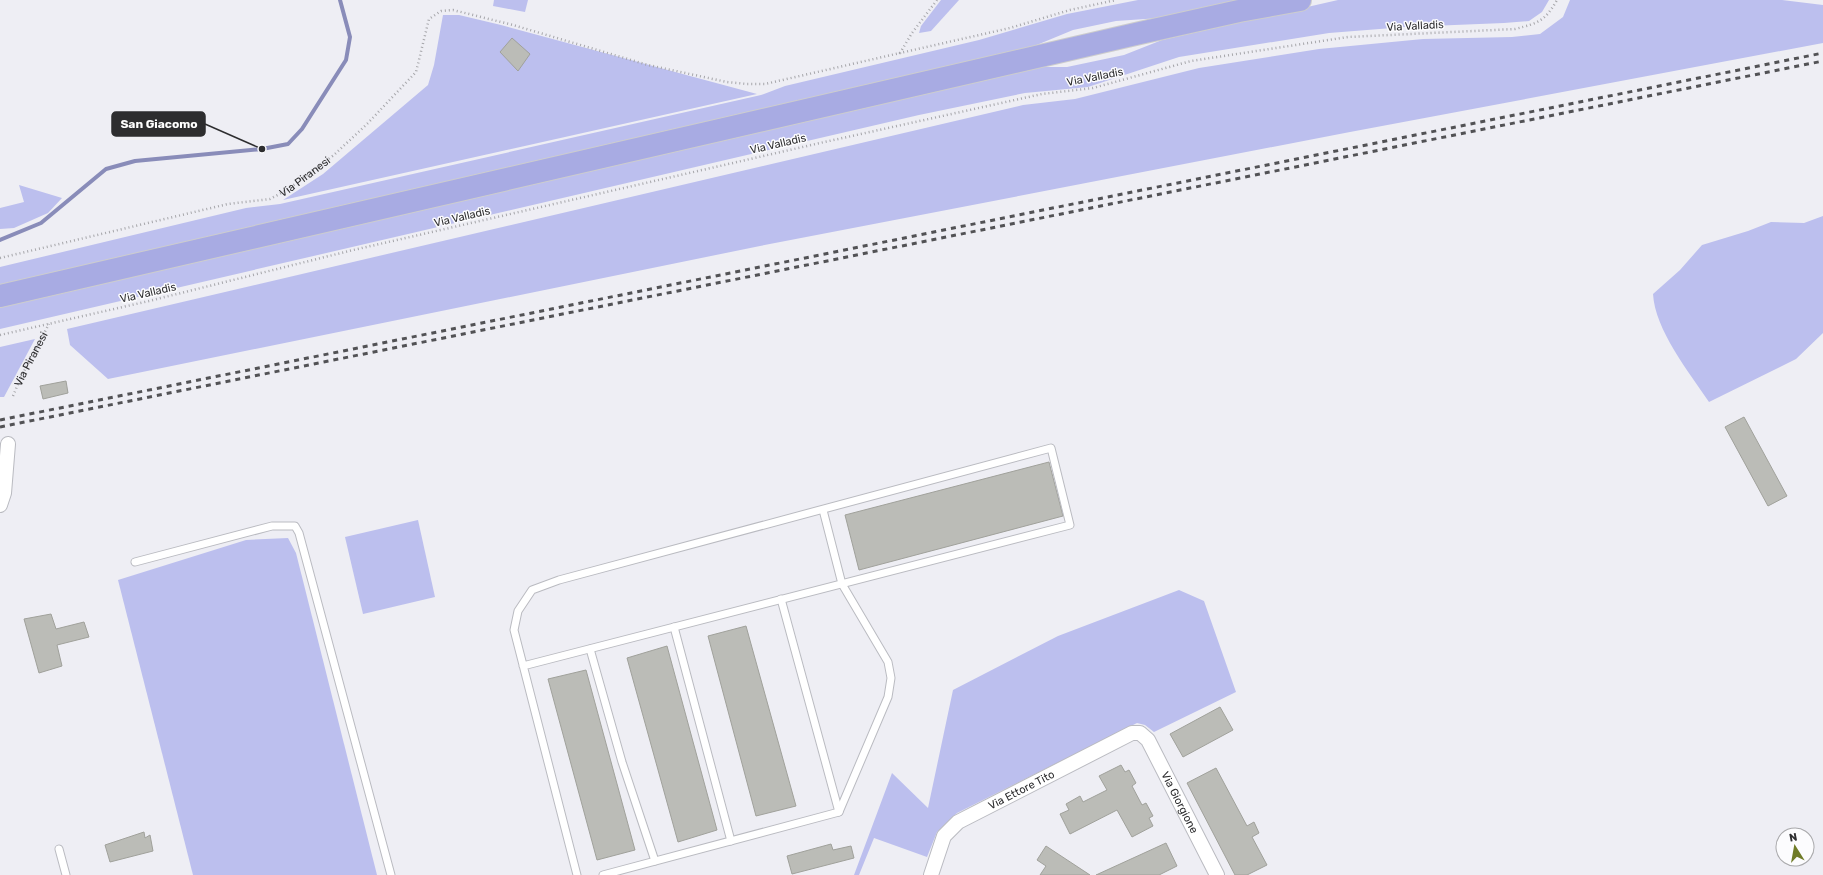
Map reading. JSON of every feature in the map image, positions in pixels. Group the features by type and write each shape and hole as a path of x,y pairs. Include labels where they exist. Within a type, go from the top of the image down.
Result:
{"highway":[{"path":"0,296 1140,33 1239,11 1300,0"}],"street":[{"path":"0,505 4,493 8,444"},
{"name":"Via Giorgione","path":"1140,732 1148,740 1212,873"},
{"name":"Via Ettore Tito","path":"931,875 944,836 958,822 1132,733 1140,732"}],"lane":[{"path":"523,666 1070,525 1051,448 559,580 532,590 518,611 514,630 523,666 576,875"},
{"path":"822,510 842,584 888,662 891,678 888,697 839,812"},
{"path":"135,562 272,526 295,526 299,533 391,875"},
{"path":"781,599 839,812"},
{"path":"674,627 732,841"},
{"path":"590,649 622,762 655,861"},
{"path":"603,875 839,812"},
{"path":"59,849 66,875"}],"path":[{"path":"900,53 912,33 936,0"},
{"path":"900,53 1010,28 1070,10 1116,0"},
{"name":"Via Valladis","path":"0,335 149,302 349,251 813,145 1042,94 1093,88 1191,61 1348,37 1515,29 1535,24 1546,17 1557,0"},
{"name":"Via Piranesi","path":"0,258 228,204 270,199 287,190 334,155 368,124 416,72 429,19 440,11 453,10 513,24 648,65 727,82 747,84 765,84 900,53"},
{"name":"Via Piranesi","path":"13,396 21,377 49,323"}],"shaded area":[{"path":"494,0 528,0 525,12 493,6"},
{"path":"941,0 959,0 931,31 919,33 921,26"},
{"path":"1138,0 1244,0 1160,18 1116,21 1073,30 1027,49 0,285 0,267 246,208 280,204 761,95 785,86 979,40 1067,14"},
{"path":"1338,0 1549,0 1542,12 1529,21 1405,27 1329,33 1179,57 1088,87 1025,93 919,115 0,329 0,304 1037,67 1067,67 1124,55 1162,40"},
{"path":"1570,0 1782,0 1823,5 1823,43 1350,132 760,246 108,379 70,345 67,329 1023,105 1075,99 1199,68 1319,49 1423,39 1512,37 1540,34 1563,17"},
{"path":"443,15 459,15 501,25 757,94 283,200 323,174 428,85 434,65"},
{"path":"19,185 62,198 48,213 14,228 0,229 0,208 24,202"},
{"path":"1823,216 1823,333 1796,359 1709,402 1666,336 1655,308 1653,294 1680,270 1702,245 1748,231 1771,222 1804,223"},
{"path":"35,339 4,397 0,397 0,347"},
{"path":"418,520 435,597 363,614 345,537"},
{"path":"288,538 296,553 377,875 193,875 118,580 246,540"},
{"path":"1179,590 1204,601 1236,692 1154,732 1145,725 1137,723 957,813 937,832 927,857 874,838 859,875 854,875 892,773 928,808 953,690 1058,636"}],"building":[{"path":"512,38 530,54 518,71 500,52"},
{"path":"66,381 68,393 43,399 40,386"},
{"path":"1744,417 1787,496 1768,506 1725,427"},
{"path":"1049,462 1063,516 859,570 845,515"},
{"path":"51,614 56,629 84,622 89,637 57,645 62,666 39,673 24,619"},
{"path":"746,626 796,806 756,816 708,636"},
{"path":"667,646 717,830 678,842 627,658"},
{"path":"586,670 635,850 597,860 548,679"},
{"path":"1220,707 1233,730 1183,757 1170,734"},
{"path":"1121,765 1125,772 1129,770 1136,783 1132,786 1142,805 1146,803 1153,816 1149,818 1153,826 1132,837 1117,810 1070,834 1060,814 1069,810 1066,804 1080,796 1083,802 1107,790 1099,776"},
{"path":"1216,768 1247,826 1254,822 1259,833 1252,837 1267,865 1247,875 1235,875 1187,783"},
{"path":"144,832 145,838 150,835 153,851 110,862 105,845"},
{"path":"1166,843 1177,866 1159,875 1096,875"},
{"path":"831,844 833,850 851,846 854,858 792,874 787,856"},
{"path":"1046,846 1090,875 1040,875 1046,866 1037,860"}],"waterway":[{"path":"0,240 41,223 106,169 135,161 262,149 288,144 302,129 346,60 350,37 340,0"}],"railway":[{"path":"0,420 1823,53"},
{"path":"0,427 1823,61"}],"place":[{"name":"San Giacomo","path":"262,149"}]}
